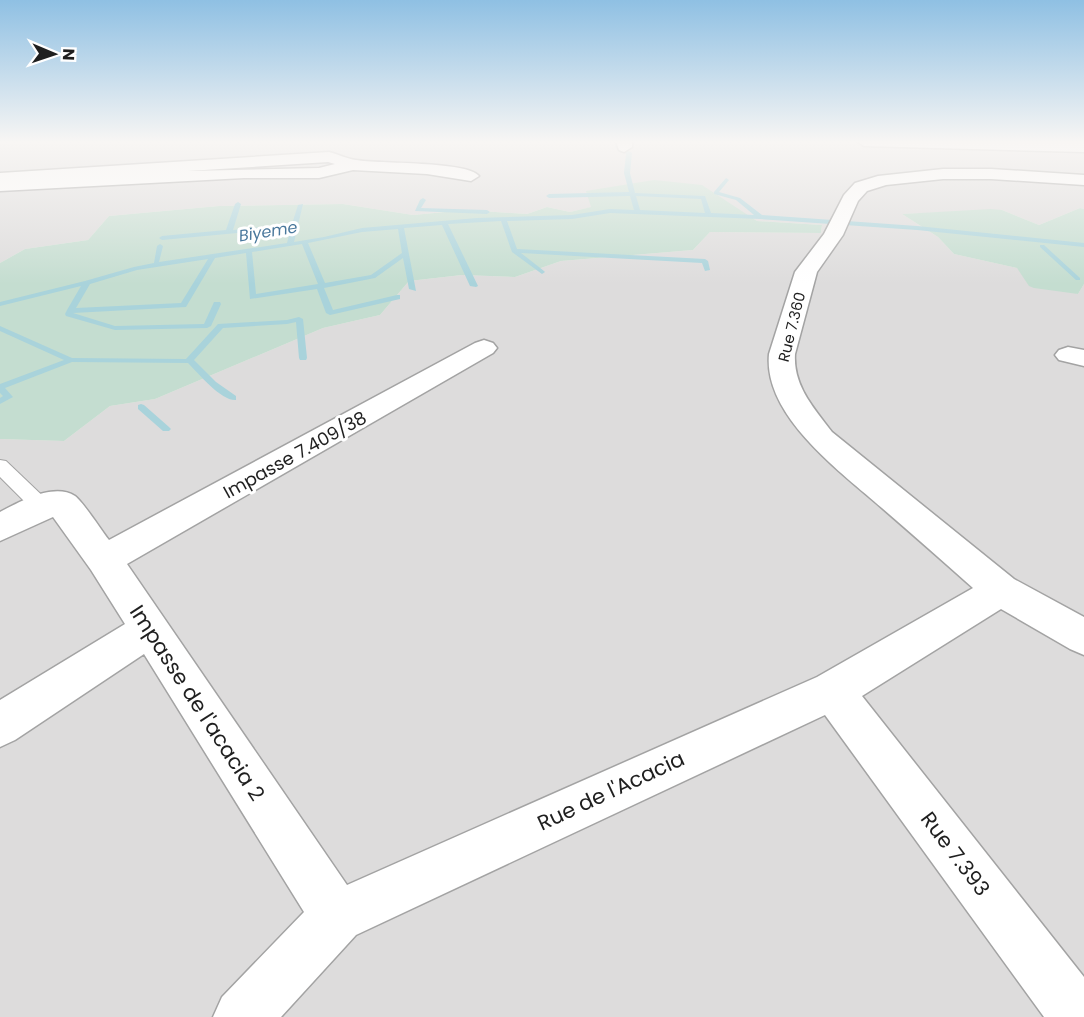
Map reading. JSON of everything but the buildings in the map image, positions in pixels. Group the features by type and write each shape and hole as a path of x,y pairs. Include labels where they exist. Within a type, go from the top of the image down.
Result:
{"street":[{"name":"Rue 7.360","path":"860,188 850,199 837,227 806,272 782,354 785,383 796,406 822,439 1000,590 1084,637"},
{"name":"Impasse 7.409/38","path":"104,560 484,348"},
{"name":"Impasse de l'acacia 2","path":"45,506 63,505 104,560 337,916"},
{"path":"0,528 45,506"},
{"name":"Rue de l'Acacia","path":"242,1017 337,916 832,691 1000,590"},
{"path":"0,725 148,630"},
{"name":"Rue 7.393","path":"832,691 1079,1017"}],"lane":[{"path":"0,466 45,506"}],"shaded area":[{"path":"0,188 1084,188 1084,209 1080,208 1039,225 1002,210 902,214 938,237 954,254 1017,268 1078,294 1084,284 1084,1017 0,1017 0,439 64,441 110,406 155,399 323,328 380,315 409,281 462,275 515,277 561,261 693,250 710,232 821,233 822,225 757,221 735,208 587,191 592,207 570,212 547,207 527,214 466,210 413,215 343,204 219,206 109,216 88,240 25,249 0,263"}],"green space":[{"path":"602,188 707,188 757,221 822,225 821,233 710,232 693,250 561,261 515,277 462,275 409,281 380,315 323,328 155,399 110,406 64,441 0,439 0,263 25,249 88,240 109,216 219,206 343,204 413,215 466,210 527,214 547,207 570,212 591,207 586,191"},
{"path":"1080,208 1084,209 1084,284 1078,294 1034,288 1029,286 1017,268 954,254 938,237 902,214 991,209 1002,210 1039,225"}],"waterway":[{"path":"631,188 633,194"},
{"path":"719,188 716,193 738,199 760,217"},
{"path":"549,196 633,194"},
{"path":"633,194 703,197 708,214"},
{"path":"633,194 637,210"},
{"path":"423,200 417,210 487,212"},
{"path":"229,232 238,204"},
{"path":"295,226 301,205"},
{"name":"Biyeme","path":"213,256 324,239 362,230 477,220 572,217 610,211 760,217"},
{"name":"Biyeme","path":"760,217 917,228 1084,245"},
{"path":"504,220 514,251"},
{"path":"445,225 474,286"},
{"path":"229,232 295,226"},
{"path":"290,243 295,226"},
{"path":"401,229 406,253"},
{"path":"162,238 229,232"},
{"path":"305,243 322,286 373,277 406,253"},
{"path":"156,262 160,246"},
{"path":"1042,246 1078,279"},
{"path":"249,251 253,297 320,286 330,313 397,297"},
{"path":"514,251 705,261 707,270"},
{"path":"514,251 542,272"},
{"path":"406,253 413,289"},
{"path":"71,310 183,305 213,256"},
{"name":"Biyeme","path":"87,283 136,268 213,256"},
{"name":"Biyeme","path":"0,304 87,283"},
{"path":"71,310 87,283"},
{"path":"71,310 69,314 115,328 207,326 217,304"},
{"path":"188,361 221,326 287,322 299,319 303,358"},
{"path":"0,328 71,360"},
{"path":"0,387 71,360"},
{"path":"71,360 187,361"},
{"path":"190,361 213,384 233,398"},
{"path":"0,388 9,397 0,401"},
{"path":"141,407 166,429"}]}
